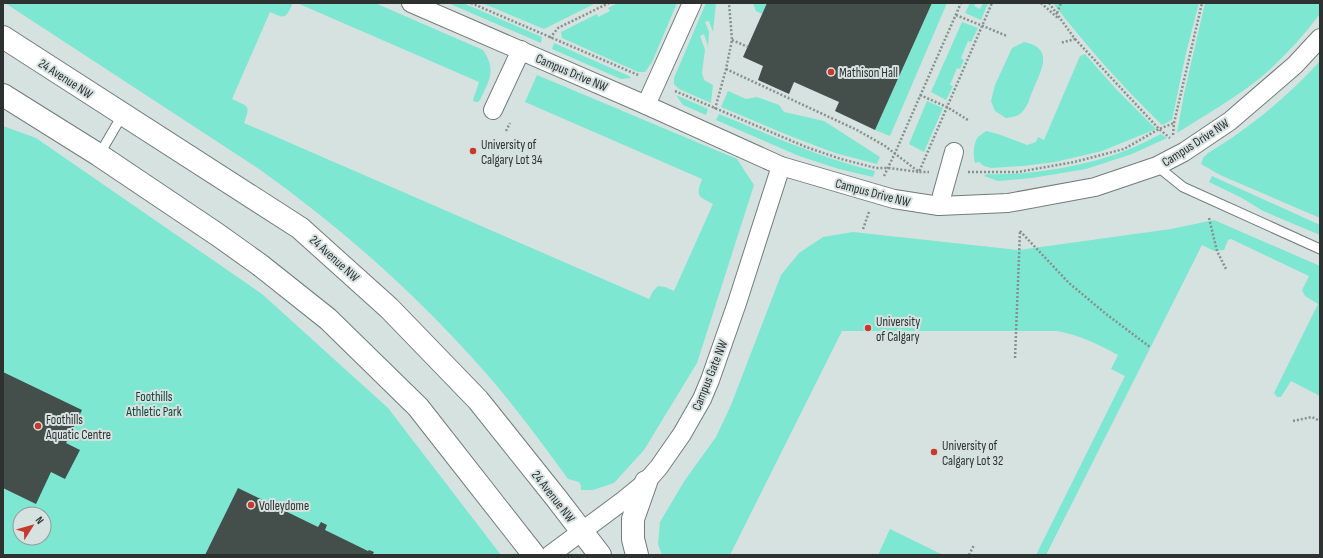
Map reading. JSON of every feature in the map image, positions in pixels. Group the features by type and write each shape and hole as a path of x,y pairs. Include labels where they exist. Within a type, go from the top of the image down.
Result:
{"street":[{"name":"Campus Drive NW","path":"411,3 646,105 781,166 894,199 939,206 1008,203 1095,187 1157,166 1184,152 1230,121 1295,65 1320,38"},
{"path":"646,105 692,3"},
{"name":"24 Avenue NW","path":"3,37 300,228 390,308 478,400 600,555"},
{"path":"493,110 520,50"},
{"path":"3,95 99,155 218,235 260,265 328,319 418,407 534,555"},
{"path":"939,206 954,152"},
{"name":"Campus Gate NW","path":"550,555 646,482 682,434 702,399 737,303 781,166"},
{"path":"637,555 633,539 633,519 646,482"}],"lane":[{"path":"99,155 123,114"},
{"path":"1157,166 1184,187 1320,249"}],"path":[{"path":"471,3 638,75"},
{"path":"548,41 558,28 609,3"},
{"path":"715,109 732,40 729,3"},
{"path":"863,229 876,194 961,3"},
{"path":"919,172 992,3"},
{"path":"1041,3 1060,20 1075,39 1159,129 1172,140 1174,123 1202,3"},
{"path":"1049,3 1057,13 1060,20"},
{"path":"1057,13 1061,3"},
{"path":"956,15 1007,36"},
{"path":"1060,43 1075,39"},
{"path":"732,40 748,46"},
{"path":"726,69 857,130 895,153 919,172"},
{"path":"675,91 806,147 841,159 876,168 919,172 1018,172 1074,162 1124,149 1159,129 1174,123"},
{"path":"920,95 948,107 968,120"},
{"path":"506,131 512,118"},
{"path":"1209,218 1217,251 1226,269"},
{"path":"1015,358 1020,231 1069,283 1106,314 1150,347"},
{"path":"1293,421 1312,417 1320,421"},
{"path":"969,555 974,545"}],"green space":[{"path":"5,3 293,3 284,16 279,16 270,12 232,99 247,107 244,123 649,299 653,291 658,286 674,291 713,204 699,195 702,179 525,102 537,75 737,159 754,185 697,363 644,450 614,483 593,490 581,490 579,482 568,479 506,397 484,371 405,289 349,239 259,169"},
{"path":"297,3 375,3 483,50 490,64 491,70 489,81 480,100 475,102 473,100 479,82"},
{"path":"448,3 463,3 542,37 541,43"},
{"path":"482,3 596,3 544,29"},
{"path":"618,3 677,3 652,62 645,72 638,72 562,38 561,32 597,14 598,17 610,11 608,8"},
{"path":"706,3 716,3 713,32 709,21 705,22 709,32 708,46 704,34 700,36 705,50 702,73 704,80 713,85 711,103 679,89 674,84 674,78"},
{"path":"753,3 767,3 762,14 756,11"},
{"path":"932,3 947,3 890,136 875,130"},
{"path":"970,3 976,3 974,6 980,9 983,3 988,3 981,20 965,13"},
{"path":"1053,3 1199,3 1186,53 1172,120 1162,125 1105,66"},
{"path":"1205,3 1320,3 1320,14 1308,30 1266,73 1234,97 1177,133 1184,94"},
{"path":"962,22 978,28 971,42 968,41 961,58 964,60 960,69 957,68 950,85 953,86 946,100 931,92"},
{"path":"1024,42 1034,45 1040,49 1043,55 1042,68 1024,110 1017,116 1006,118 995,111 991,101 995,85 1012,48"},
{"path":"554,43 631,78 621,79 552,49"},
{"path":"1085,54 1117,90 1156,129 1102,151 1055,162 991,168 984,166 979,162 975,163 975,143 978,137 986,131 1027,145 1036,142 1038,137 1044,140 1080,56"},
{"path":"1320,61 1320,218 1220,175 1201,164 1203,158 1208,153 1239,133 1281,100"},
{"path":"728,91 746,99 757,97 779,105 784,112 824,121 880,157 877,164 835,153 721,107"},
{"path":"676,95 708,109 706,115 683,105"},
{"path":"927,101 943,108 924,152 909,144"},
{"path":"719,114 815,153 875,171 873,177 839,169 799,156 716,120"},
{"name":"Foothills Athletic Park","path":"3,126 36,138 262,294 388,408 501,555 3,555"},
{"path":"1161,134 1167,138 1132,154 1086,169 1032,178 998,181 984,176 987,174 1038,172 1091,162 1137,146"},
{"path":"1212,176 1320,225 1320,235 1263,211 1242,198 1209,182"},
{"path":"1214,220 1320,266 1320,396 1291,381 1281,397 1277,397 1274,393 1318,304 1305,296 1302,290 1309,276 1231,239 1228,240 1224,250 1214,251 1202,245 1046,555 1036,555 1125,376 1111,369 1118,355 1089,340 1057,331 842,331 730,555 662,555 658,544 660,522 685,480 716,437 731,405 781,275 799,253 823,237 853,232 1019,250 1171,229"},
{"path":"890,529 943,555 878,555"}],"building":[{"name":"Mathison Hall","path":"767,3 932,3 875,130 835,111 839,102 794,82 789,94 758,80 763,66 743,57"},
{"name":"Foothills Aquatic Centre","path":"3,372 82,410 66,443 80,450 65,479 51,472 36,504 3,488"},
{"name":"Volleydome","path":"238,488 318,527 321,522 327,525 325,530 368,551 374,552 373,554 375,555 205,555"}],"place":[{"name":"Mathison Hall","path":"831,72"},
{"name":"University of Calgary Lot 34","path":"473,151"},
{"name":"University of Calgary","path":"868,328"},
{"name":"Foothills Aquatic Centre","path":"38,426"},
{"name":"University of Calgary Lot 32","path":"934,452"},
{"name":"Volleydome","path":"251,505"}]}
